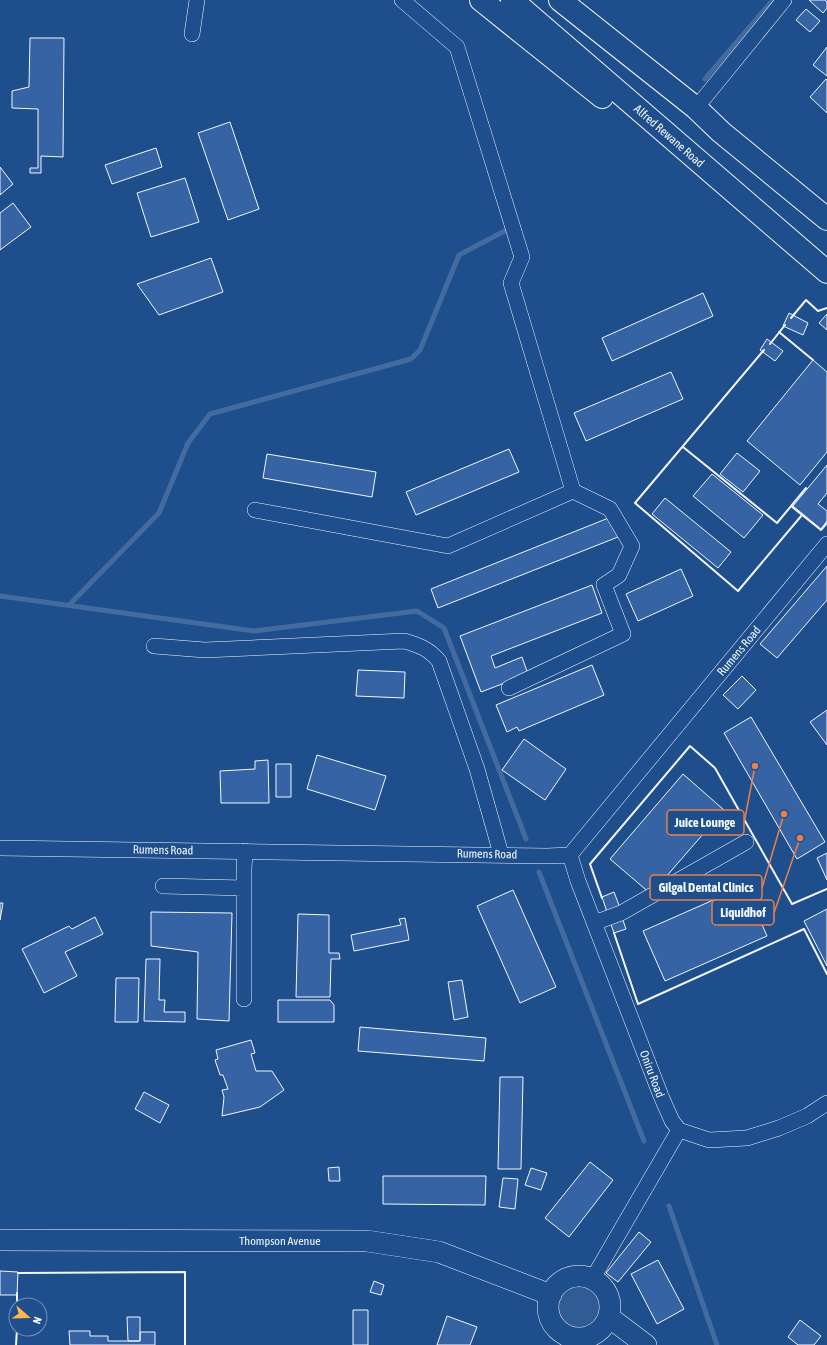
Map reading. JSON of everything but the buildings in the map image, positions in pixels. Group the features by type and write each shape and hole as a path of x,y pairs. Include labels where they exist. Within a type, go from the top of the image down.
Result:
{"main road":[{"path":"482,0 625,115 685,149"},
{"name":"Alfred Rewane Road","path":"512,0 827,272"},
{"path":"560,0 696,108"},
{"path":"575,0 721,132 827,219"}],"street":[{"path":"192,34 197,0"},
{"path":"402,0 457,47 522,257 512,284 574,491 610,509 632,546 619,575 604,585 623,634 509,688"},
{"path":"696,108 784,0"},
{"path":"255,510 448,546 574,491"},
{"name":"Rumens Road","path":"0,848 570,854 827,544"},
{"path":"154,646 205,650 404,641 431,651 439,661 477,769 501,854"},
{"path":"594,923 621,913 746,842"},
{"path":"244,999 245,851"},
{"name":"Oniru Road","path":"570,854 594,923 661,1096 672,1121 680,1130"},
{"path":"163,886 244,888"},
{"path":"593,1278 680,1130 709,1140 747,1138 780,1128 807,1116 827,1103"},
{"name":"Thompson Avenue","path":"0,1240 367,1241 439,1252 551,1295"},
{"path":"581,1275 593,1278 601,1283 608,1294 611,1308 609,1317 604,1326 595,1334 571,1341 555,1326 549,1311 551,1295 558,1284 568,1277 581,1275"},
{"path":"609,1317 646,1345"}],"shaded area":[{"path":"576,1284 584,1284 596,1290 602,1302 602,1310 596,1322 584,1328 576,1328 564,1322 558,1310 558,1302 564,1290"}],"waterway":[{"path":"705,79 773,0"},
{"path":"69,605 159,513 188,443 210,414 411,359 420,350 459,255 512,227"},
{"path":"0,596 254,631 417,611 444,628 526,839"},
{"path":"539,872 644,1141"},
{"path":"669,1206 717,1345"}],"wall":[{"path":"791,318 806,300 818,311 827,308"},
{"path":"770,344 785,325"},
{"path":"779,332 813,360"},
{"path":"764,350 635,503 738,591 802,515"},
{"path":"683,447 777,523 806,488"},
{"path":"791,506 821,530 827,523"},
{"path":"602,898 590,864 690,746 715,768 792,904 827,889"},
{"path":"614,933 638,1004 804,929 827,974"},
{"path":"18,1273 185,1272 185,1345"},
{"path":"16,1337 16,1345"}],"place":[{"name":"Juice Lounge","path":"755,766"},
{"name":"Gilgal Dental Clinics","path":"784,814"},
{"name":"Liquidhof","path":"800,838"}]}
